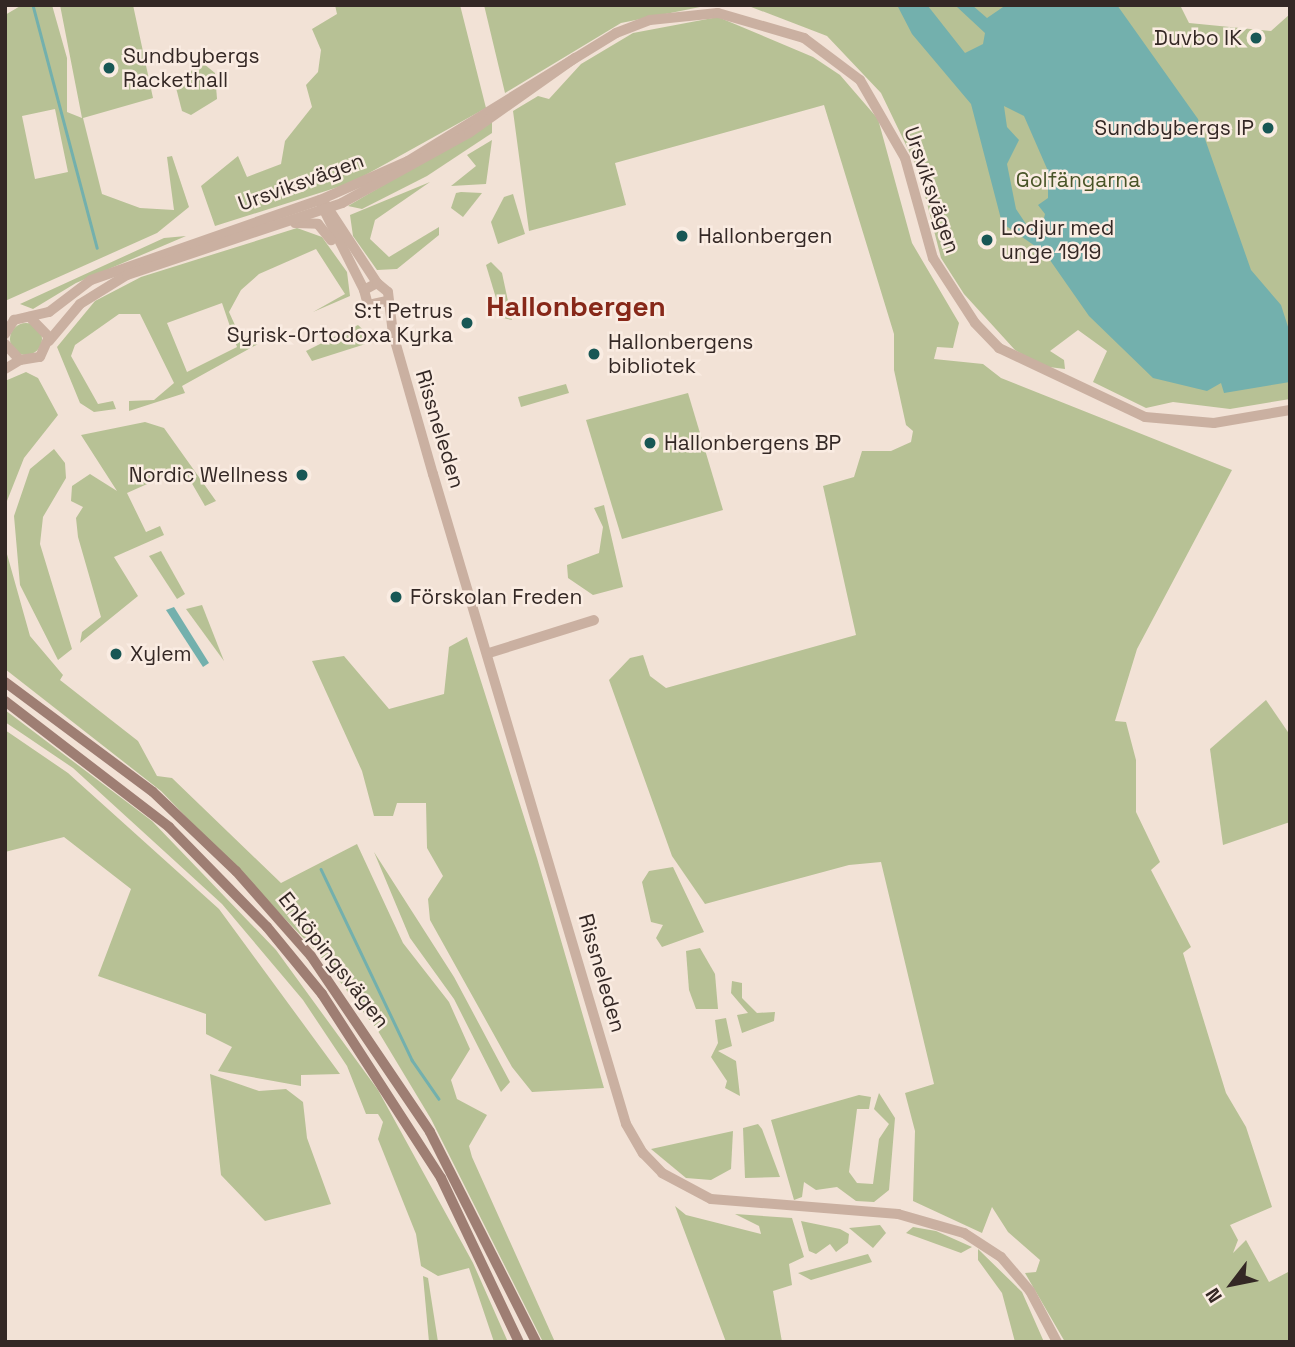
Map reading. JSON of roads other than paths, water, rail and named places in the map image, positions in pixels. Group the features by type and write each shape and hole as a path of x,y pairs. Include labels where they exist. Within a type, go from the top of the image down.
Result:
{"main road":[{"name":"Enköpingsvägen","path":"5,682 153,792 244,879 311,956 430,1132 536,1342"},
{"name":"Enköpingsvägen","path":"5,701 169,827 267,927 322,994 441,1178 519,1342"}],"street":[{"name":"Ursviksvägen","path":"20,360 40,357 49,341 80,304 127,275 257,232 324,206 408,161 575,58 650,20 700,13 747,18 804,38 860,80 884,112 905,158 933,258 975,323 999,348 1144,418 1214,423 1290,410"},
{"name":"Ursviksvägen","path":"5,334 14,320 49,312 91,280 125,266 324,206"},
{"path":"324,206 348,247 377,283 387,290 387,301 374,308 364,301 364,290 341,250 324,206"},
{"path":"257,232 309,222 341,250"},
{"path":"364,290 377,283"},
{"name":"Rissneleden","path":"387,301 393,334 489,653 625,1124 643,1153 662,1173 711,1199 898,1214 964,1233 1001,1257 1030,1292 1057,1342"},
{"name":"Rissneleden","path":"374,308 393,334"},
{"path":"30,317 44,324 49,341"},
{"path":"5,344 20,360 5,369"},
{"path":"489,653 594,620"}],"water":[{"path":"897,5 972,5 987,18 1006,5 1117,5 1198,119 1251,270 1281,305 1290,333 1290,382 1224,393 1221,383 1207,391 1153,378 1089,316 1045,253 1002,223 971,104 912,34","holes":["928,6 957,7 985,33 983,44 965,53","1004,106 1024,116 1048,171 1048,198 1038,205 1045,214 1042,226 1026,224 1016,209 1007,164 1019,140 1007,127"]},
{"path":"174,607 209,663 203,667 166,610"}],"waterway":[{"path":"33,5 97,248"},
{"path":"321,869 412,1060 439,1099"}],"place":[{"name":"Duvbo IK","path":"1256,38"},
{"name":"Sundbybergs Rackethall","path":"109,68"},
{"name":"Sundbybergs IP","path":"1268,128"},
{"name":"Hallonbergen","path":"682,236"},
{"name":"Lodjur med unge 1919","path":"987,240"},
{"name":"S:t Petrus Syrisk-Ortodoxa Kyrka","path":"467,323"},
{"name":"Hallonbergens bibliotek","path":"594,354"},
{"name":"Hallonbergens BP","path":"650,443"},
{"name":"Nordic Wellness","path":"302,475"},
{"name":"Förskolan Freden","path":"396,597"},
{"name":"Xylem","path":"116,654"}],"district":[{"name":"Hallonbergen","path":"576,306"}],"park label":[{"name":"Golfängarna","path":"1078,180"}]}
